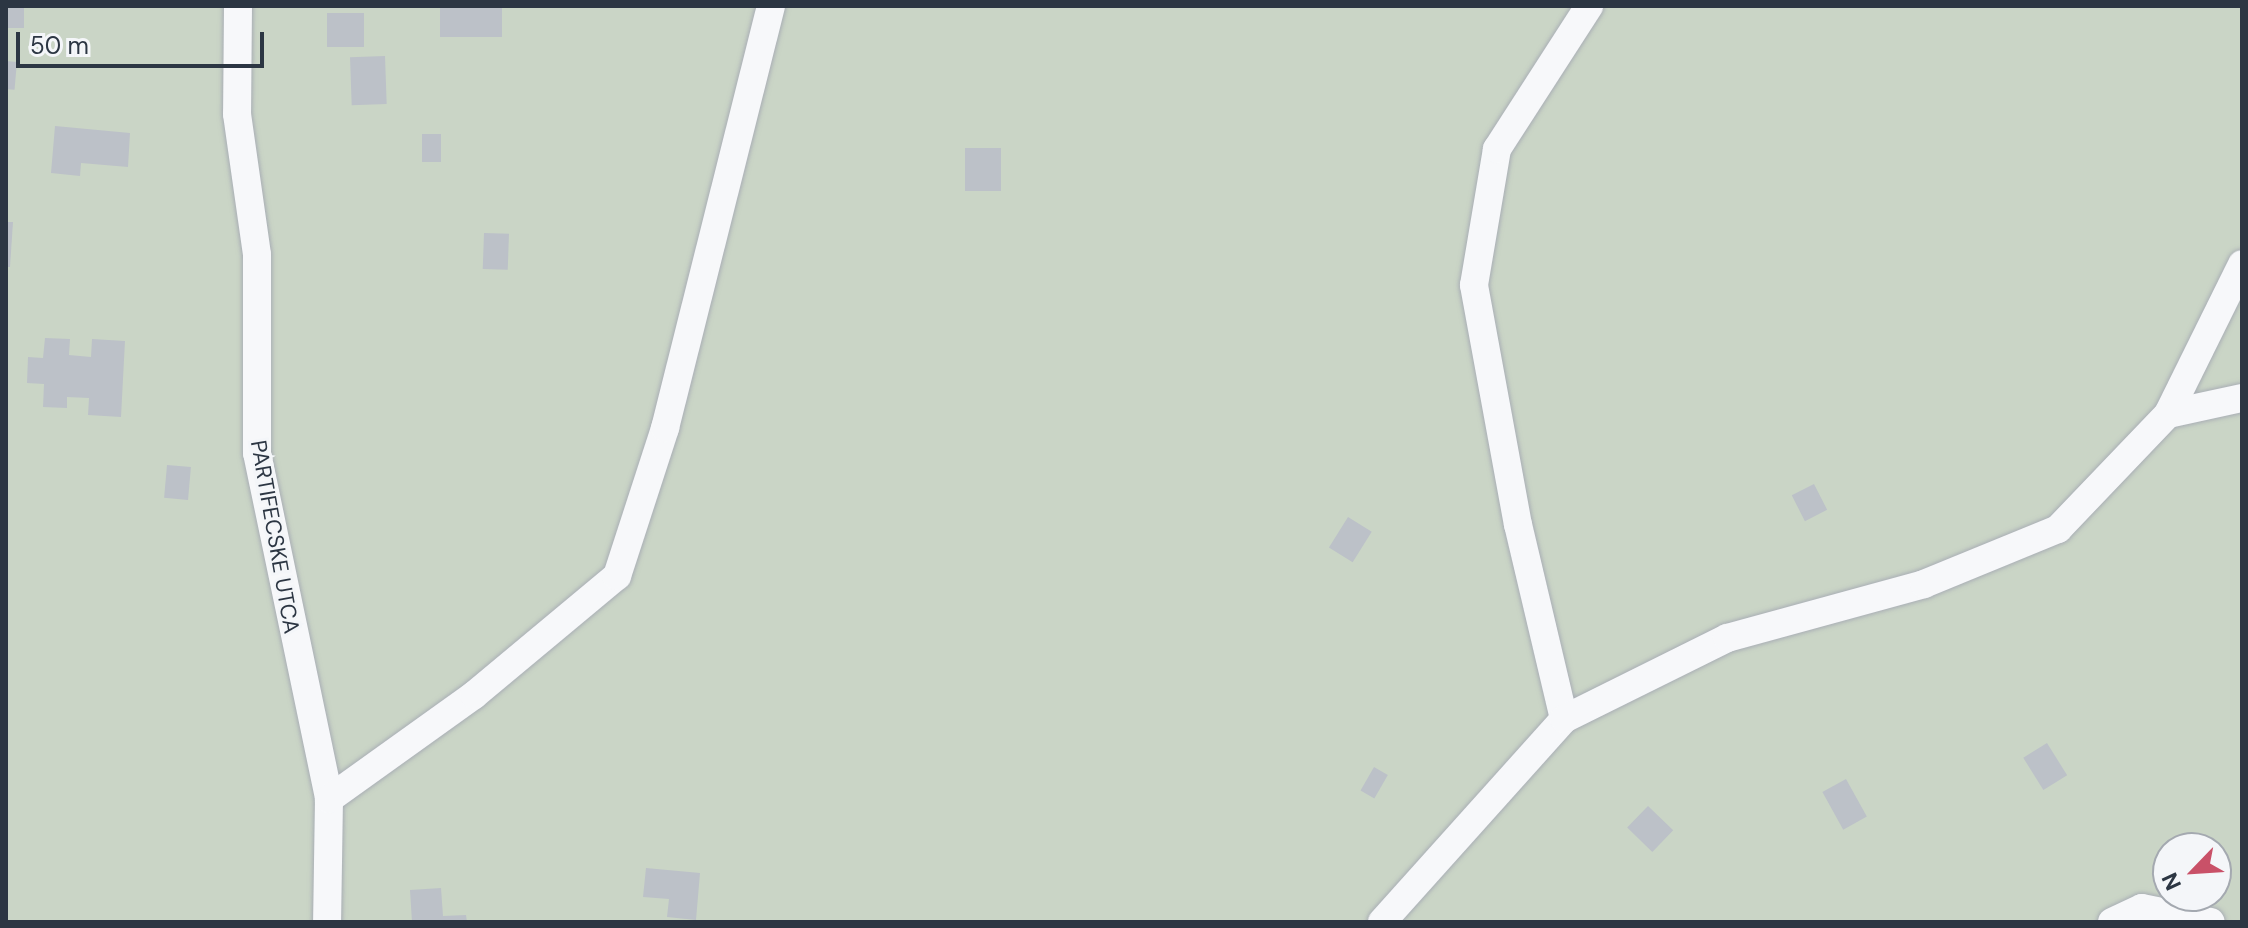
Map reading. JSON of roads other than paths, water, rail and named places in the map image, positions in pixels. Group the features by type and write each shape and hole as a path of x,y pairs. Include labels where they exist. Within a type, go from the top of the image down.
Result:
{"street":[{"name":"PARTIFECSKE UTCA","path":"238,6 237,114 257,255 257,453 329,799 327,922"},
{"path":"329,799 474,695 617,576 665,428 771,6"},
{"path":"1564,719 1518,525 1474,285 1497,149 1589,6"},
{"path":"1382,922 1564,719 1727,638 1924,584 2058,529 2168,414 2242,264"},
{"path":"2168,414 2242,398"},
{"path":"2112,922 2142,908 2211,922"}]}
